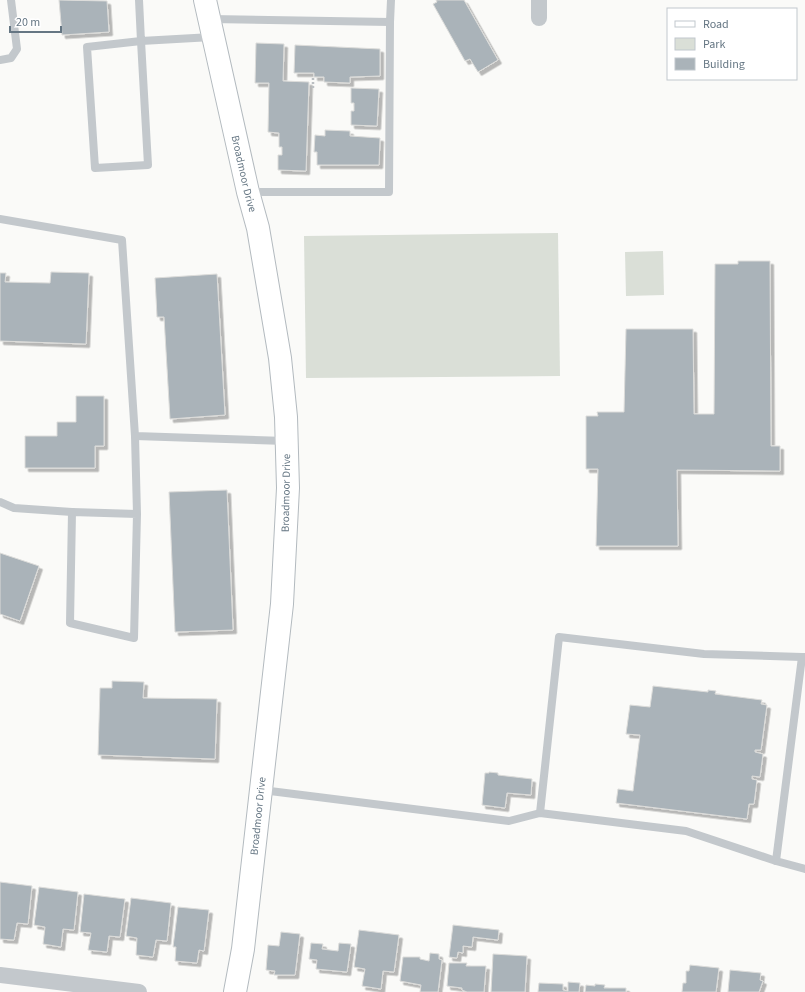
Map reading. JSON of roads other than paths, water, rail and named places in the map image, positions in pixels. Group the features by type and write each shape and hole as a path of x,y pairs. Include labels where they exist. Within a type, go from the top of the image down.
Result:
{"street":[{"path":"539,0 539,18"},
{"name":"Broadmoor Drive","path":"208,19 248,192 258,228 280,358 287,442 288,488 282,604 243,949 235,992"},
{"path":"0,975 139,992"}],"lane":[{"path":"0,60 11,58 17,49 11,0"},
{"path":"139,0 140,41 148,165 95,168 87,47 140,41 208,19 390,22"},
{"path":"248,192 389,192 391,0"},
{"path":"0,219 122,240 135,436 137,514 134,638 70,623 72,512"},
{"path":"135,436 287,442"},
{"path":"0,502 14,508 137,514"},
{"path":"540,813 559,637 704,654 803,657 776,861"},
{"path":"261,790 509,821 540,813 686,831 776,861 805,869"}]}
